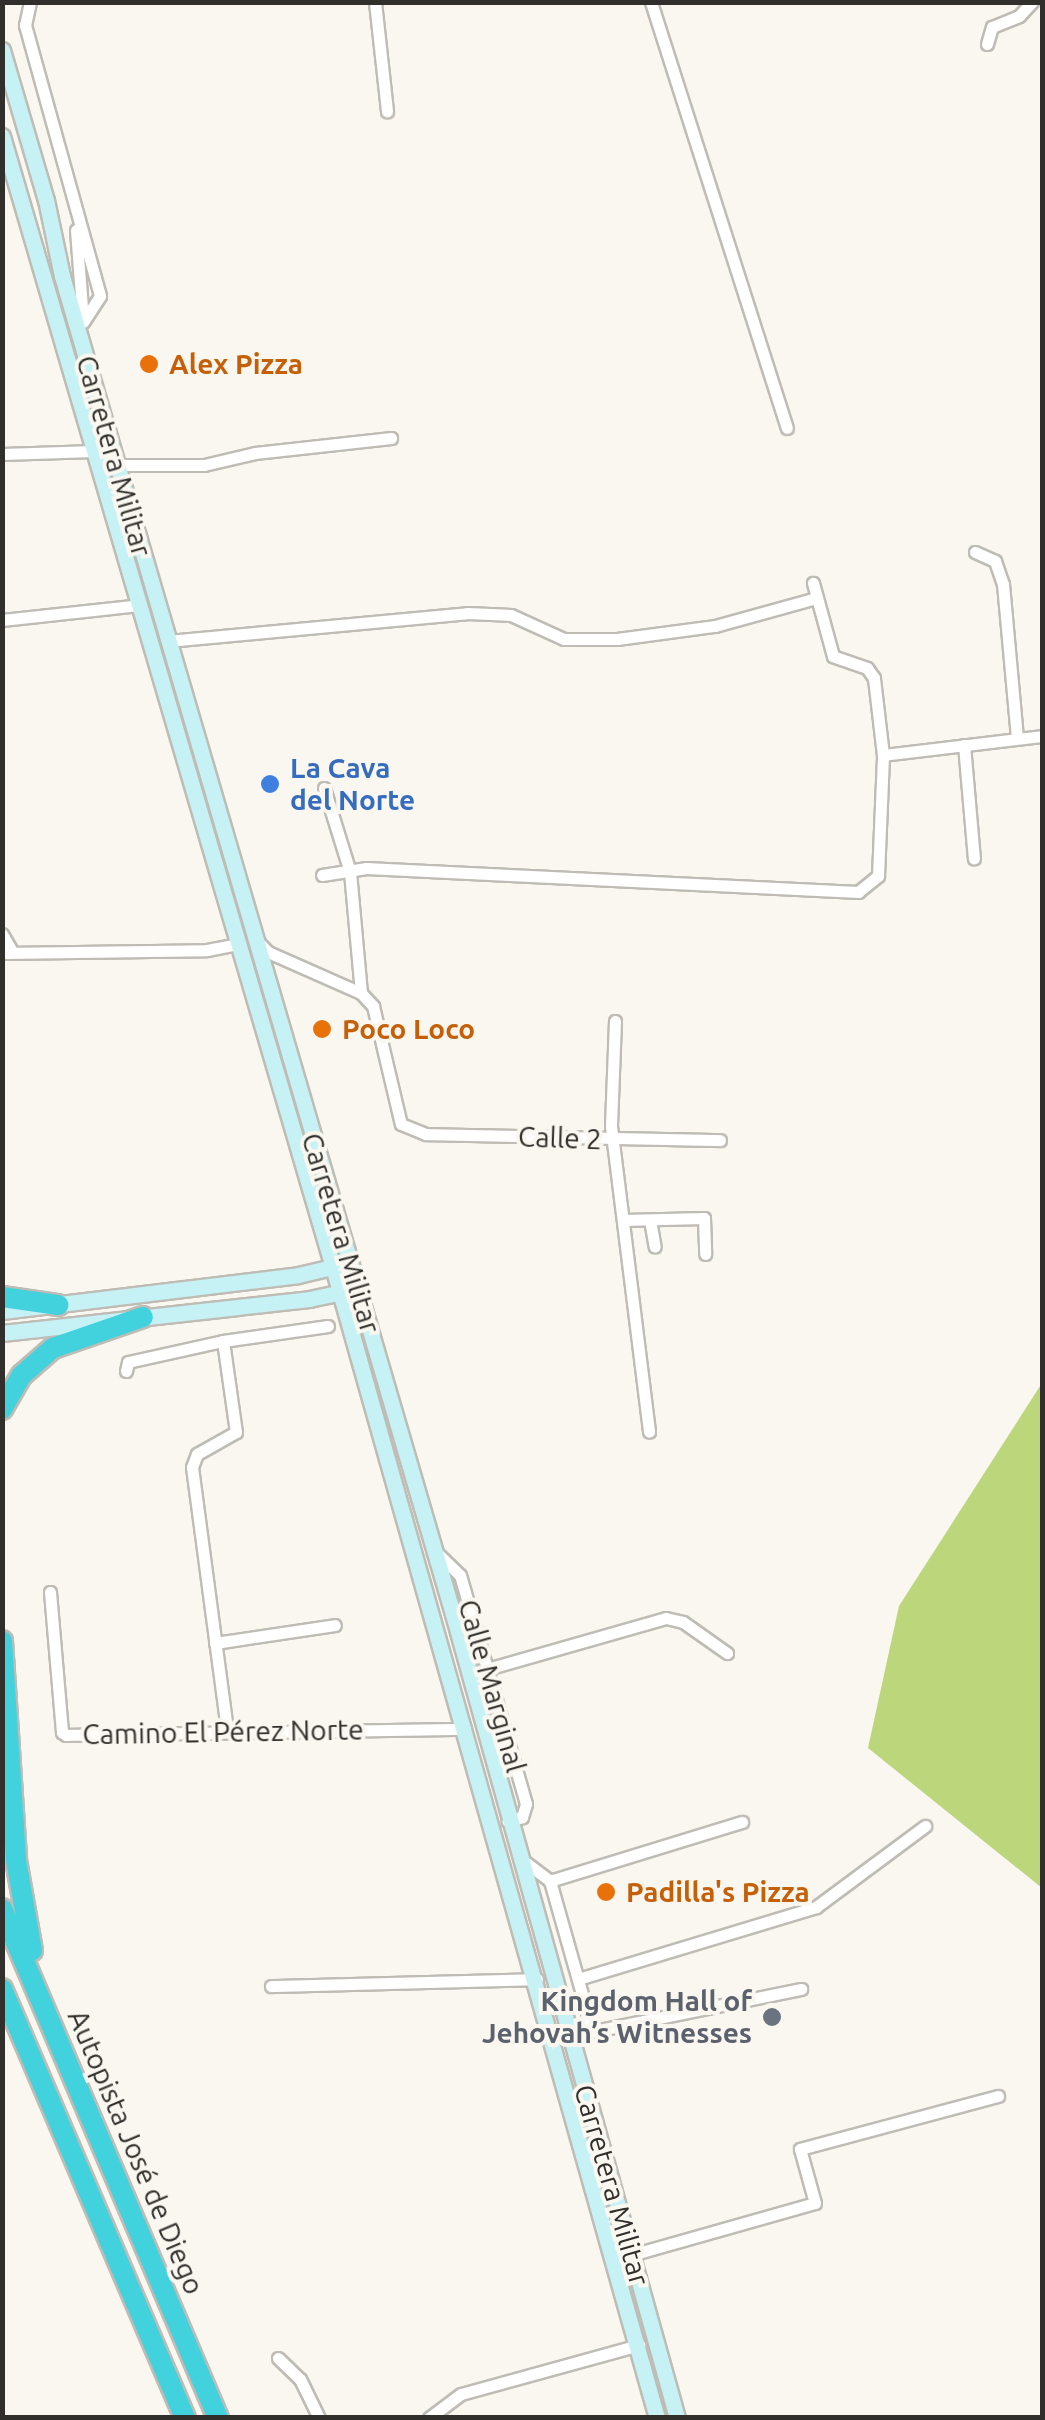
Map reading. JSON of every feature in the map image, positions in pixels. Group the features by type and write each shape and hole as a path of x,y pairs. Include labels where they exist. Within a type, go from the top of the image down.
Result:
{"highway":[{"path":"2,1297 58,1305"},
{"path":"2,1408 22,1375 53,1348 143,1317"},
{"path":"2,1641 20,1899 46,2011"},
{"name":"Autopista José de Diego","path":"2,1908 218,2418"},
{"path":"2,1989 185,2418"},
{"path":"2,2009 22,2036"}],"main road":[{"name":"Carretera Militar","path":"2,50 83,350 168,640 339,1292 657,2418"},
{"name":"Carretera Militar","path":"2,136 140,605 358,1288 677,2418"},
{"path":"2,1311 350,1262"},
{"path":"2,1334 358,1288"}],"street":[{"path":"30,2 25,25 71,187 83,350"},
{"path":"375,2 387,111"},
{"path":"651,2 786,428"},
{"path":"986,44 992,27 1038,4"},
{"path":"2,454 94,451 116,465 204,465 254,453 391,438"},
{"path":"975,552 995,561 1003,584 1017,738"},
{"path":"322,875 366,868 858,892 878,876 883,755 874,678 867,668 833,656 813,583"},
{"path":"168,640 467,613 510,614 564,640 617,639 715,626 816,598"},
{"path":"2,620 140,605"},
{"path":"883,755 1042,736"},
{"path":"964,745 974,859"},
{"path":"2,934 7,952 168,951 246,940 361,992 350,872 324,788"},
{"name":"Calle 2","path":"361,992 373,1006 401,1124 426,1134 720,1140"},
{"path":"615,1021 612,1140 649,1432"},
{"path":"623,1220 704,1218 705,1254"},
{"path":"650,1220 656,1246"},
{"path":"126,1371 128,1362 223,1341 328,1326"},
{"path":"223,1341 236,1432 197,1454 192,1468 226,1732"},
{"name":"Calle Marginal","path":"435,1551 460,1575 526,1804 522,1817 508,1822"},
{"name":"Camino El Pérez Norte","path":"50,1592 62,1732 465,1729"},
{"path":"487,1669 666,1618 683,1622 727,1653"},
{"path":"215,1643 335,1625"},
{"path":"550,1881 742,1822"},
{"path":"578,1979 816,1907 925,1826"},
{"path":"518,1857 550,1881 592,2029"},
{"path":"271,1986 536,1979"},
{"path":"570,2036 801,1990"},
{"path":"631,2255 815,2203 800,2149 998,2096"},
{"path":"428,2418 461,2394 638,2345"},
{"path":"278,2358 300,2379 319,2418"}],"green space":[{"path":"1042,1383 1042,1888 868,1748 899,1606"}],"place":[{"name":"Alex Pizza","path":"149,364"},
{"name":"La Cava del Norte","path":"270,784"},
{"name":"Poco Loco","path":"322,1029"},
{"name":"Padilla's Pizza","path":"606,1892"},
{"name":"Kingdom Hall of Jehovah’s Witnesses","path":"772,2017"}]}
